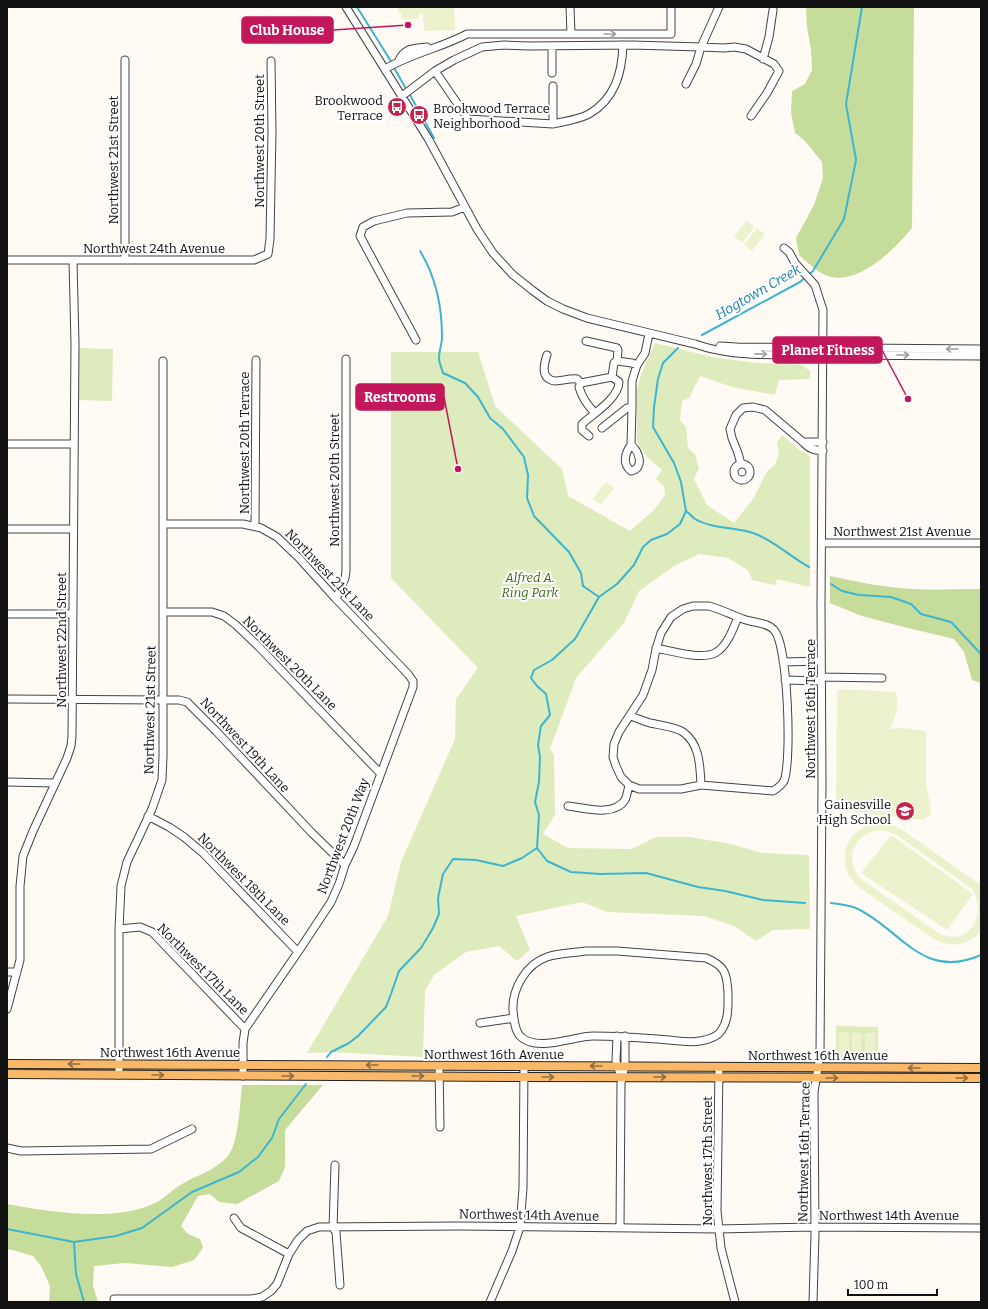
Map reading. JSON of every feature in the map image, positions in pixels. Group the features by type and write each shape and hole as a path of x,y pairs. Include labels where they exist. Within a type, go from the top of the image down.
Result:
{"main road":[{"name":"Northwest 16th Avenue","path":"7,1064 981,1068"},
{"path":"340,1065 340,1076"},
{"path":"930,1078 931,1068"},
{"name":"Northwest 16th Avenue","path":"7,1074 981,1078"}],"street":[{"path":"346,7 429,140 477,229 493,253 522,282 544,298 563,309 587,318 649,334 707,348 740,353 981,349"},
{"path":"570,7 571,34"},
{"path":"385,69 435,47 457,40 467,34 475,33 671,34 671,7"},
{"path":"686,84 696,64 701,47 718,7"},
{"path":"763,58 769,37 773,10"},
{"path":"402,96 436,71 454,60 482,47 504,45 734,47 746,49 774,64 778,72 767,93 751,116"},
{"path":"436,71 468,119 553,124 573,120 588,114 604,102 614,88 620,72 623,45"},
{"path":"552,46 552,73"},
{"name":"Northwest 21st Street","path":"125,60 125,260"},
{"name":"Northwest 20th Street","path":"270,221 272,131 271,61"},
{"path":"553,86 553,124"},
{"path":"416,340 360,236 363,227 374,221 407,213 452,212 465,207"},
{"name":"Northwest 24th Avenue","path":"7,260 254,260 268,254 270,221"},
{"name":"Northwest 16th Terrace","path":"784,248 789,252 795,263 815,285 823,310 821,661 822,877 820,1055 814,1092 813,1302"},
{"name":"Northwest 22nd Street","path":"7,1009 20,960 20,886 23,856 71,746 73,730 75,342 73,260"},
{"path":"631,445 631,391 637,365 646,353 649,334"},
{"path":"586,341 617,348 617,361 614,362 612,377"},
{"path":"822,351 981,356"},
{"path":"547,355 544,373 547,377 554,381 571,378 578,379 581,383"},
{"name":"Northwest 20th Street","path":"336,599 345,578 346,571 346,359"},
{"name":"Northwest 20th Terrace","path":"255,526 256,360"},
{"name":"Northwest 21st Street","path":"119,1075 119,929 121,886 127,862 152,809 162,780 163,361"},
{"path":"617,361 637,365"},
{"path":"581,383 612,377 619,382 619,388 611,398 582,424 582,430 589,436"},
{"path":"581,383 579,387 581,396 586,404 595,413"},
{"path":"619,388 631,391"},
{"path":"741,464 730,429 736,415 743,408 753,406 764,410 810,448 823,450"},
{"path":"602,428 627,408 632,408"},
{"path":"804,442 822,442"},
{"path":"7,444 74,444"},
{"name":"Northwest 21st Lane","path":"163,524 243,524 261,528 277,537 298,557 398,663 413,681"},
{"path":"7,529 73,529"},
{"name":"Northwest 21st Avenue","path":"822,543 981,543"},
{"path":"693,606 709,606 738,617 764,624 774,630 779,640 788,708 788,755 784,780 780,787 773,791 701,785 680,788 639,789 629,785 621,777 613,757 614,744 619,732 643,694 652,670 656,648 661,633 671,617 683,609 693,606"},
{"name":"Northwest 20th Lane","path":"162,612 212,612 224,616 236,625 380,773"},
{"path":"7,614 73,614"},
{"path":"656,648 690,654 703,655 715,653 724,645 733,631 738,617"},
{"path":"783,662 821,661"},
{"path":"785,680 882,678"},
{"name":"Northwest 20th Way","path":"243,1076 243,1043 245,1029 331,902 354,846 413,686 413,681"},
{"name":"Northwest 19th Lane","path":"7,699 179,700 187,702 312,833 345,865"},
{"path":"630,716 649,723 682,731 696,748 699,760 701,785"},
{"path":"7,782 54,783"},
{"path":"568,806 608,810 618,807 625,800 629,785"},
{"name":"Northwest 18th Lane","path":"148,816 184,837 203,853 298,952"},
{"name":"Northwest 17th Lane","path":"119,929 140,927 152,932 245,1029"},
{"path":"586,951 617,951 706,958 718,964 727,978 728,1016 721,1032 713,1037 698,1041 625,1036 591,1036 551,1043 537,1043 528,1041 520,1036 514,1018 513,1003 516,988 526,972 535,963 546,957 586,951"},
{"path":"7,972 17,972"},
{"path":"480,1023 514,1018"},
{"path":"616,1036 621,1066"},
{"path":"620,1228 621,1066 625,1036"},
{"path":"440,1066 440,1126"},
{"path":"490,1302 512,1251 520,1227 524,1188 524,1066"},
{"name":"Northwest 17th Street","path":"719,1067 718,1229 721,1248 735,1302"},
{"path":"7,1148 21,1151 151,1149 192,1129"},
{"path":"335,1165 333,1228 336,1232 340,1285"},
{"path":"234,1218 241,1228 289,1254"},
{"name":"Northwest 14th Avenue","path":"114,1299 251,1299 262,1296 271,1291 277,1284 289,1254 298,1240 308,1231 319,1228 382,1226 718,1229 814,1227 981,1228"}],"green space":[{"path":"398,7 454,7 455,30 424,31 423,14 419,14 419,19 402,19 402,13 398,13"},
{"path":"806,7 914,7 912,228 895,247 873,265 848,277 835,278 823,274 817,270 799,255 796,238 814,205 823,178 822,162 804,140 795,133 791,112 792,91 805,84 812,70"},
{"path":"747,220 754,227 742,243 734,237"},
{"path":"757,228 765,234 752,251 744,245"},
{"name":"Alfred A. Ring Park","path":"655,343 712,357 757,363 802,365 810,371 810,379 779,380 775,395 732,387 700,376 689,398 682,401 680,420 686,427 688,448 695,454 699,468 694,479 707,505 734,523 753,499 768,470 775,465 779,454 777,442 782,435 798,449 810,456 810,587 777,579 775,585 752,580 748,570 728,558 699,554 674,566 639,591 624,623 576,678 550,749 554,755 555,815 543,834 568,848 632,849 656,837 689,837 731,844 762,853 809,855 810,929 773,930 756,941 734,926 704,916 607,912 582,902 516,916 530,950 517,961 499,946 466,952 434,975 425,991 423,1057 331,1052 307,1053 388,916 401,862 455,739 456,699 478,668 391,578 391,352 478,352 495,406 562,469 568,496 630,531 652,512 665,496 664,486 656,479 662,470 647,457 637,442 637,391 640,377"},
{"path":"77,348 113,349 112,401 76,400"},
{"path":"606,482 614,488 601,505 593,499"},
{"path":"830,576 875,585 902,588 936,590 981,589 981,683 972,680 964,652 954,639 862,616 830,603"},
{"path":"840,689 895,692 897,697 897,706 890,729 902,728 926,731 926,783 931,814 924,820 836,810 837,692"},
{"path":"880,823 891,824 901,829 981,885 981,931 974,938 964,943 953,945 942,943 932,938 860,888 851,879 846,869 846,848 850,839 858,831 868,826","holes":["880,830 897,835 972,889 978,908 977,917 968,932 960,936 951,937 940,934 861,879 853,863 852,855 854,848 864,836 871,832"]},
{"path":"891,835 973,894 947,930 861,873"},
{"path":"836,1026 878,1027 878,1059 836,1059"},
{"path":"839,1032 849,1033 849,1054 839,1054"},
{"path":"852,1033 862,1033 861,1054 852,1054"},
{"path":"865,1033 875,1033 875,1054 865,1054"},
{"path":"242,1085 323,1085 285,1130 285,1167 279,1181 237,1204 219,1202 210,1194 198,1196 181,1226 188,1234 200,1239 203,1248 194,1260 172,1267 125,1263 94,1266 93,1286 98,1302 49,1302 50,1286 41,1266 33,1256 7,1249 7,1204 43,1210 83,1214 103,1214 141,1208 157,1202 182,1184 218,1165 228,1156 232,1150 237,1132"}],"waterway":[{"path":"357,7 392,63"},
{"name":"Hogtown Creek","path":"702,335 800,282 813,271 844,219 856,160 846,104 862,7"},
{"path":"393,66 405,87"},
{"path":"410,95 434,138"},
{"path":"420,251 426,261 437,292 442,326 439,358 443,373 465,383 478,397 490,418 503,429 524,457 528,475 527,498 534,516 569,552 581,573 583,586 599,597"},
{"name":"Hogtown Creek","path":"678,348 663,363 658,379 653,427 674,463 681,482 686,511"},
{"path":"686,511 695,519 709,525 746,531 761,536 809,567"},
{"path":"327,1057 331,1052 349,1043 358,1036 386,1007 399,971 421,948 433,928 439,914 438,898 443,874 453,859 476,860 503,866 522,858 537,848 539,815 535,802 539,782 540,757 538,745 541,726 550,715 546,694 531,678 534,670 552,660 575,639 599,597 617,584 634,565 643,547 651,540 667,534 680,524 686,511"},
{"path":"831,584 842,591 859,595 891,597 911,604 921,614 951,622 981,654"},
{"path":"537,848 547,861 571,872 600,874 646,873 698,887 725,891 763,900 805,903"},
{"path":"831,903 856,908 872,917 913,949 927,957 943,962 961,961 981,955"},
{"path":"84,1302 76,1274 74,1242 116,1236 142,1228 192,1192 239,1172 258,1157 272,1138 279,1119 306,1084"},
{"path":"7,1229 74,1242"}],"place":[{"name":"Club House","path":"408,25"},
{"name":"Brookwood Terrace","path":"397,107"},
{"name":"Brookwood Terrace Neighborhood","path":"419,115"},
{"name":"Planet Fitness","path":"908,399"},
{"name":"Restrooms","path":"458,469"},
{"name":"Gainesville High School","path":"905,811"}]}
